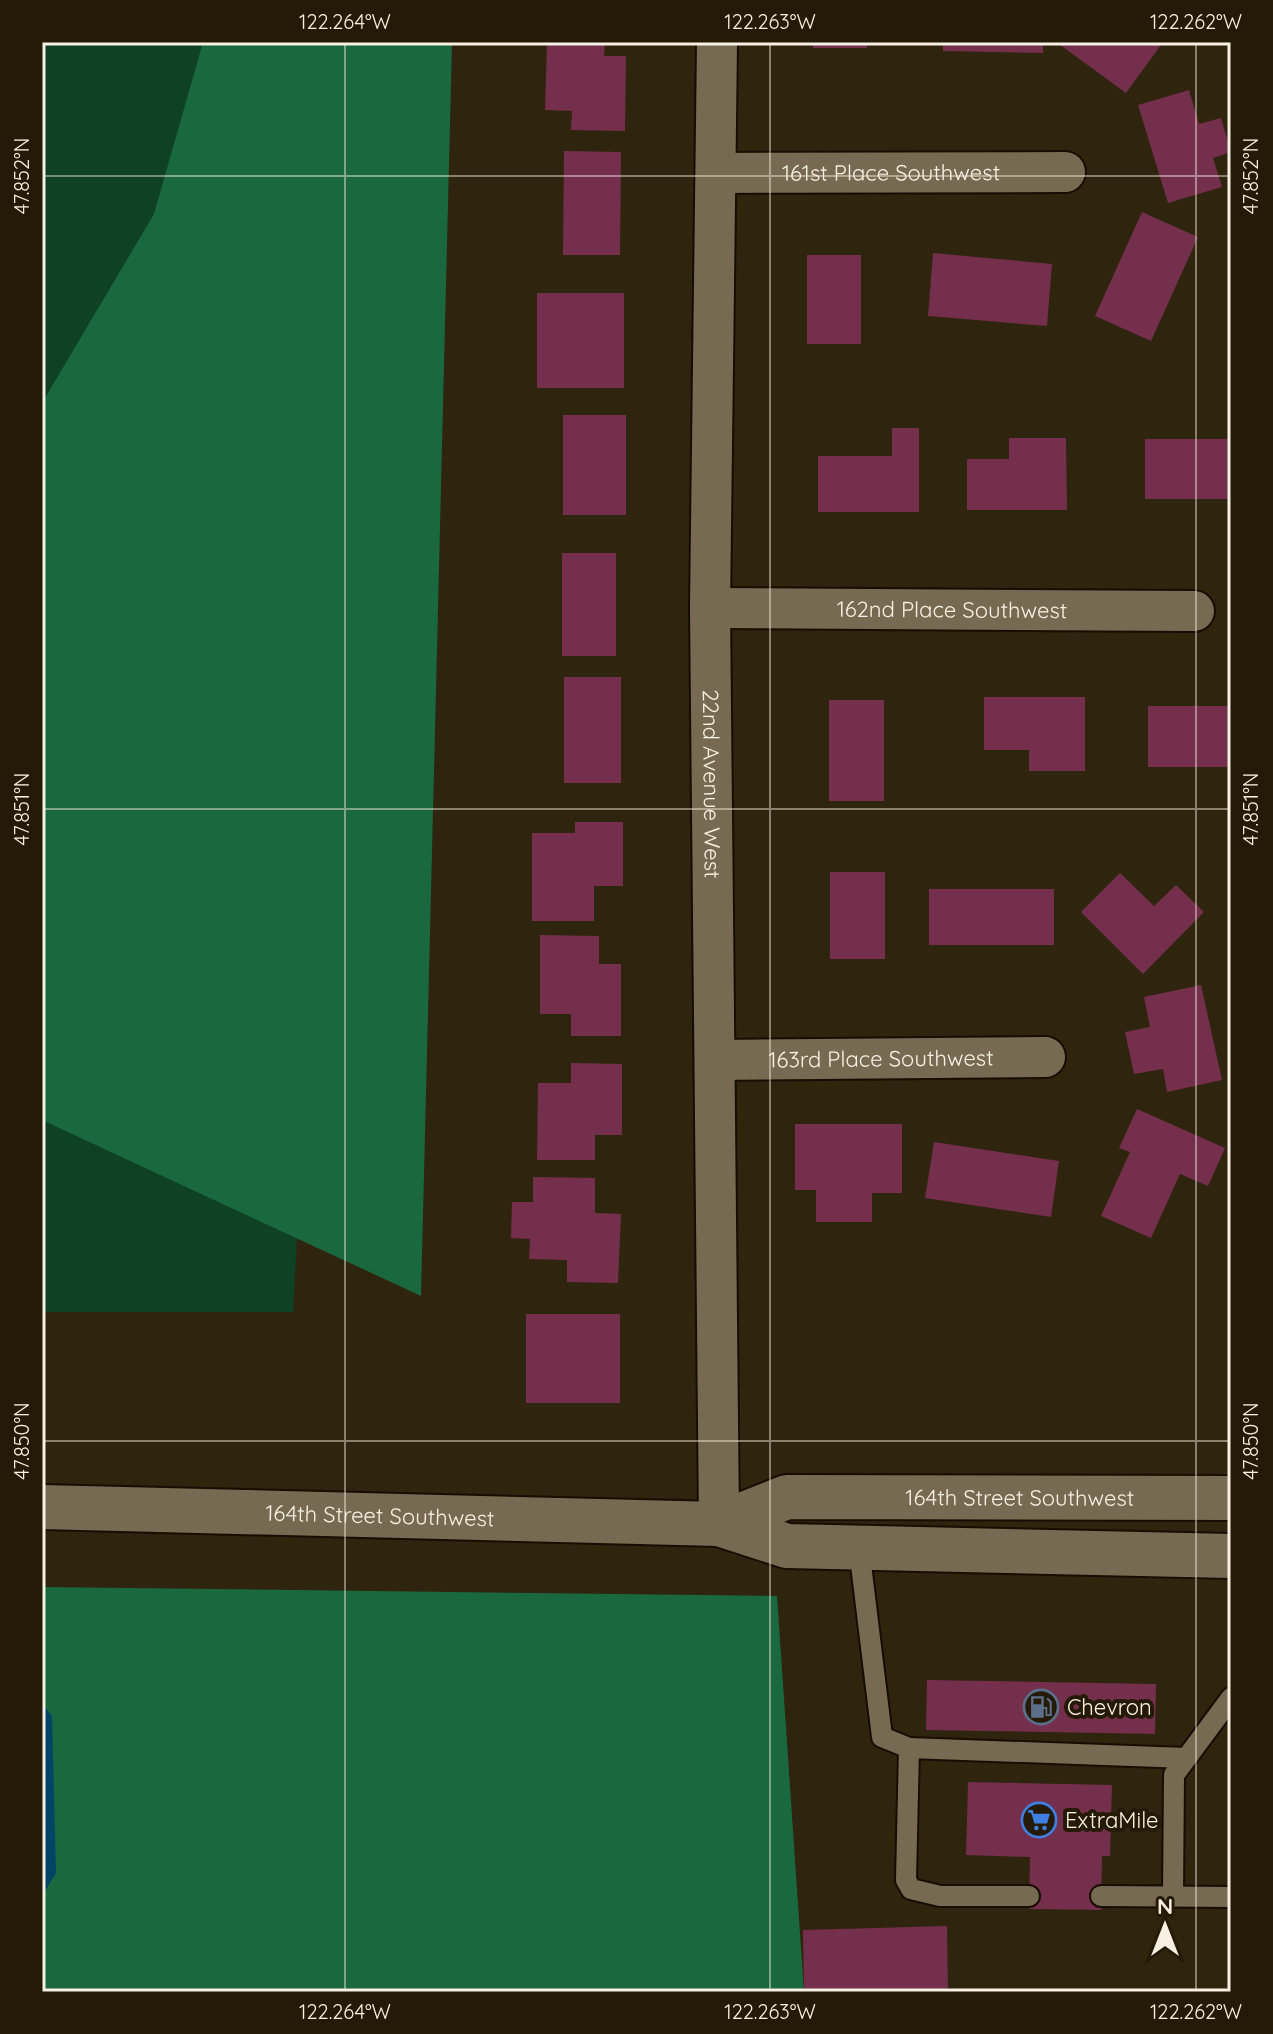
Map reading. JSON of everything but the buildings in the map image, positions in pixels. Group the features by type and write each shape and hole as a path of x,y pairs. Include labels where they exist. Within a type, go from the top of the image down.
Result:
{"main road":[{"name":"164th Street Southwest","path":"719,1524 787,1497 1231,1498"},
{"name":"164th Street Southwest","path":"42,1507 719,1524 787,1546 1231,1556"}],"street":[{"name":"22nd Avenue West","path":"717,42 710,608 717,1060 719,1524"},
{"name":"161st Place Southwest","path":"717,173 1065,172"},
{"name":"162nd Place Southwest","path":"710,608 1194,611"},
{"name":"163rd Place Southwest","path":"717,1060 1045,1057"}],"lane":[{"path":"859,1548 882,1737 909,1748 1186,1758"},
{"path":"1173,1897 1174,1775 1231,1698"},
{"path":"909,1748 906,1880 911,1889 940,1896 1029,1896"},
{"path":"1101,1896 1231,1897"}],"green space":[{"path":"42,42 362,42 293,1312 42,1312"},
{"path":"203,42 452,42 421,1296 42,1120 42,403 154,214"},
{"path":"42,1587 777,1596 804,1992 42,1992"}],"water":[{"path":"42,1703 52,1716 56,1873 42,1896"}],"place":[{"name":"Chevron","path":"1041,1707"},
{"name":"ExtraMile","path":"1039,1820"}]}
